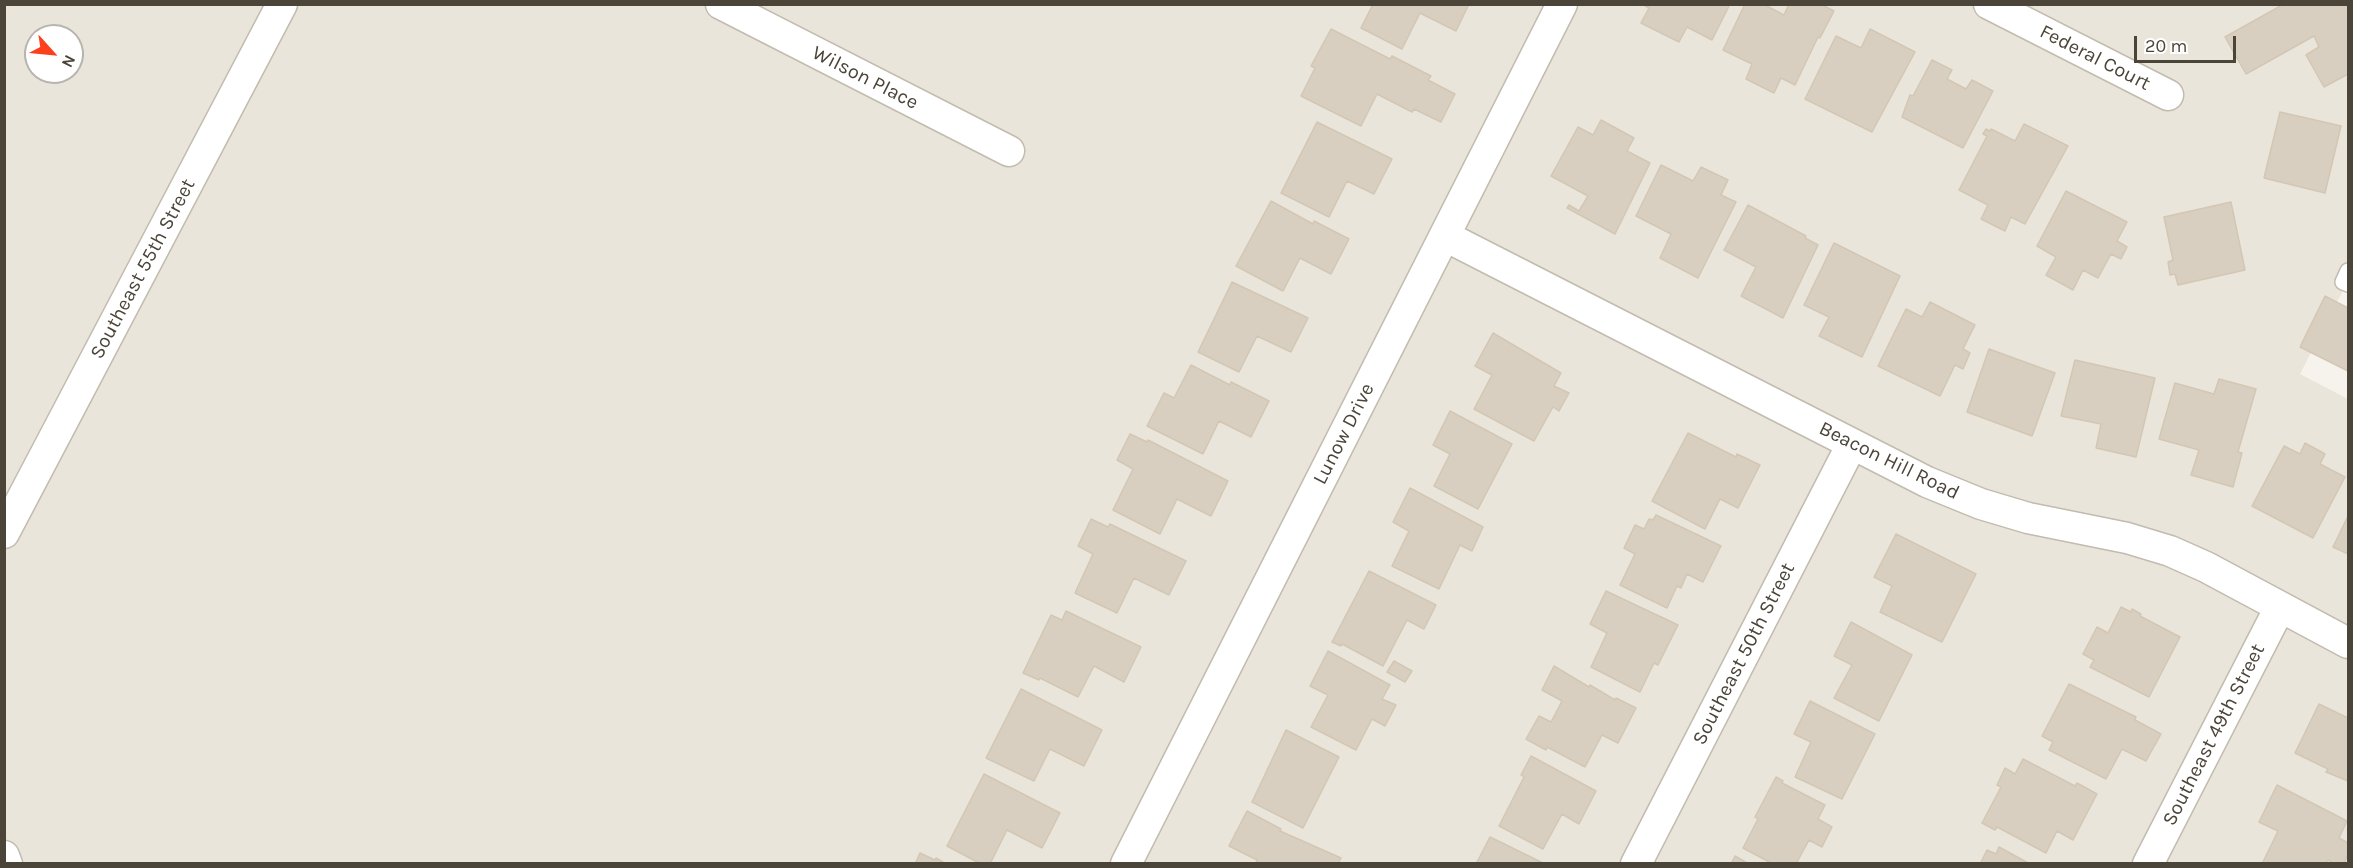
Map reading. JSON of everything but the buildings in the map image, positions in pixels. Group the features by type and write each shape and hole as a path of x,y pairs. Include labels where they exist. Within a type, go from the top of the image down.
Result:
{"street":[{"name":"Southeast 55th Street","path":"4,533 282,4"},
{"name":"Wilson Place","path":"721,4 1009,151"},
{"name":"Lunow Drive","path":"1126,864 1562,4"},
{"name":"Federal Court","path":"1989,4 2168,95"},
{"name":"Beacon Hill Road","path":"1445,236 1927,482 1981,504 2028,518 2127,538 2170,551 2206,567 2349,643"},
{"name":"Southeast 50th Street","path":"1636,864 1852,444"},
{"name":"Southeast 49th Street","path":"2148,864 2280,607"},
{"path":"4,856 7,864"}],"lane":[{"path":"2349,271 2343,282 2349,284"}],"shaded area":[{"path":"5,5 2348,5 2348,281 2300,374 2348,399 2348,863 5,864"}]}
